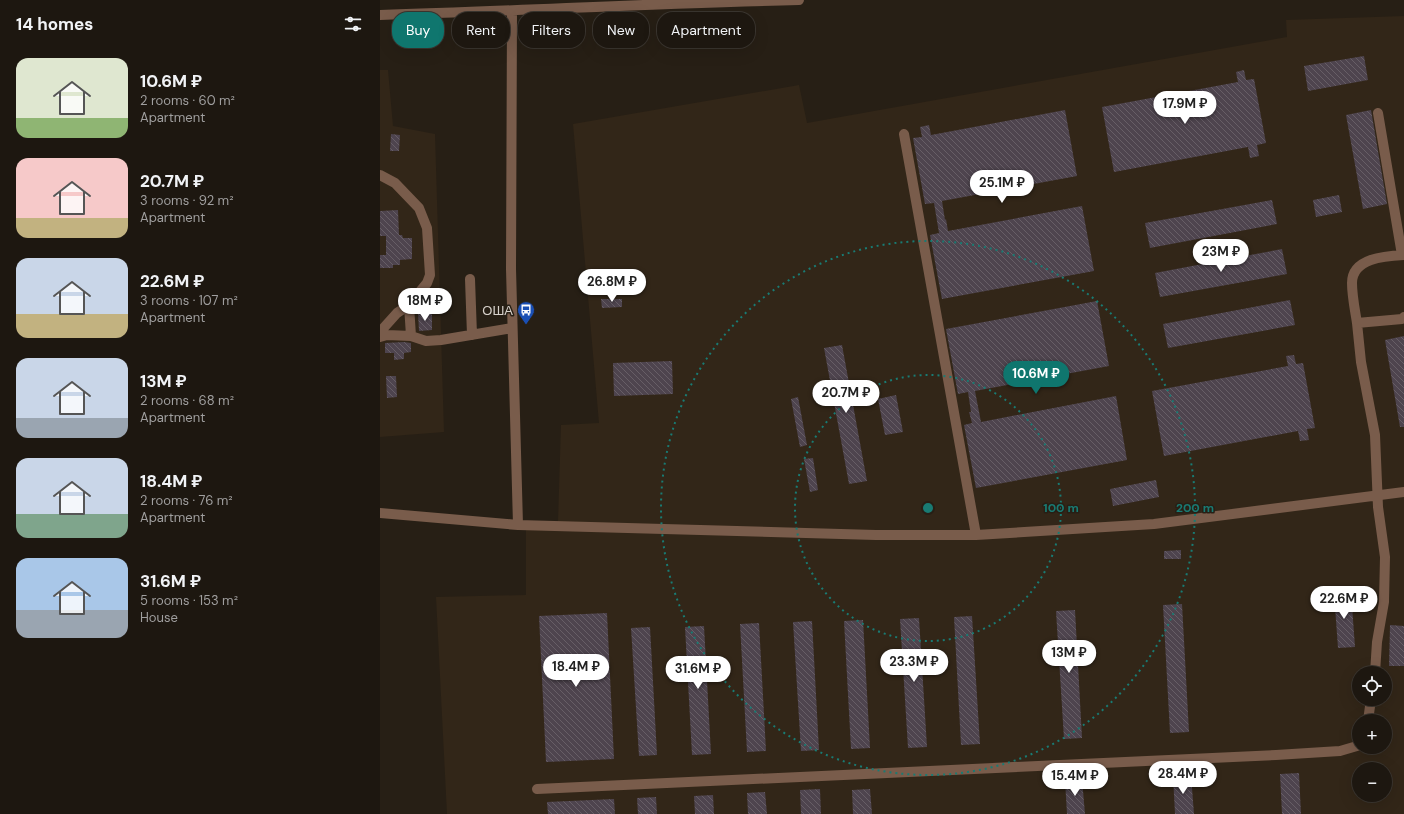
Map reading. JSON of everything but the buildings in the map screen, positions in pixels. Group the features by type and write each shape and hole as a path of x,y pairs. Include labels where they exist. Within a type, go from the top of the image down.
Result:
{"street":[{"path":"380,15 512,11 716,1 799,0"},
{"path":"512,11 512,328 518,525"},
{"path":"1375,666 1377,642 1384,602 1385,557 1377,495 1375,435 1361,362 1352,281 1356,268 1365,261 1403,255 1378,113"},
{"path":"904,134 976,535"},
{"path":"380,175 395,183 419,208 427,228 430,275 428,283 409,306 397,313 380,332"},
{"path":"470,279 472,335"},
{"path":"409,306 411,336"},
{"path":"1357,324 1402,319 1404,317"},
{"path":"380,337 387,335 411,336 426,341 441,340 512,328"},
{"path":"380,513 518,525 876,535 976,535 1154,524 1404,492"},
{"path":"537,789 1276,755 1340,751 1352,747"}],"shaded area":[{"path":"1404,16 1404,814 447,814 436,597 526,595 526,522 558,522 561,425 599,423 573,124 799,85 807,123 1287,37 1286,20"},
{"path":"380,70 388,70 393,126 435,134 444,432 380,437"}],"place":[{"name":"ОША","path":"526,325"}]}
